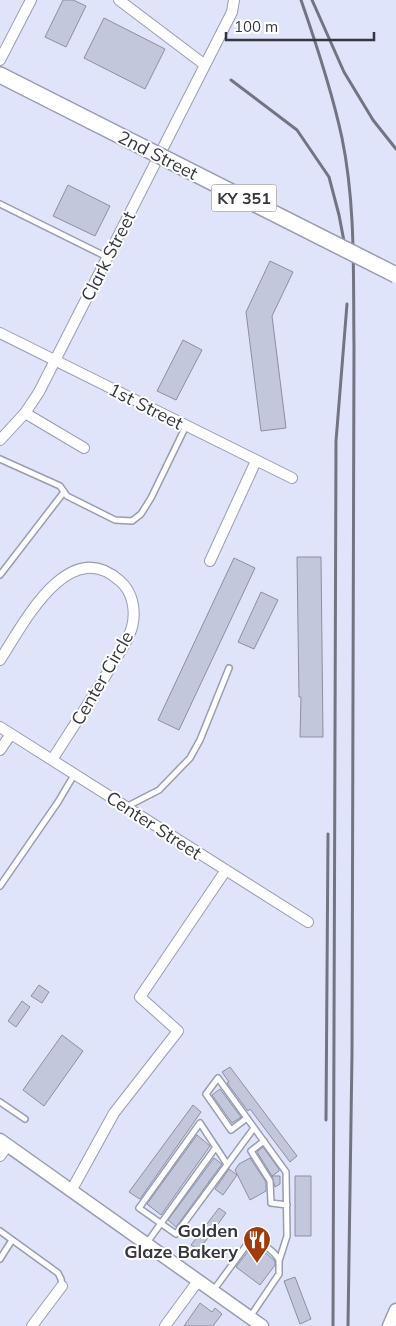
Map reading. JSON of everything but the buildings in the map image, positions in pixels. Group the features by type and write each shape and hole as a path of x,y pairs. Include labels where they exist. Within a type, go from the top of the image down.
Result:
{"main road":[{"name":"2nd Street","path":"0,75 396,275"}],"street":[{"path":"0,60 31,0"},
{"path":"119,0 205,65"},
{"name":"Clark Street","path":"0,440 25,413 56,360 232,12 234,0"},
{"name":"1st Street","path":"0,333 292,478"},
{"path":"25,413 84,448"},
{"path":"210,561 256,461"},
{"name":"Center Circle","path":"0,660 35,607 48,590 63,577 80,570 97,569 114,576 128,590 134,609 132,628 128,638 52,760"},
{"name":"Center Street","path":"0,726 308,922"},
{"path":"0,750 11,734"},
{"path":"71,1191 114,1114 178,1031 140,997 226,870"},
{"path":"3,1147 71,1191 254,1323"},
{"path":"165,1326 198,1281"},
{"path":"32,1326 62,1286"}],"lane":[{"path":"0,204 108,257"},
{"path":"0,459 60,486 67,496 114,520 132,521 141,514 152,498 186,426"},
{"path":"0,575 64,492"},
{"path":"126,807 159,790 190,758 200,740 229,668"},
{"path":"0,886 75,774"},
{"path":"247,1118 231,1130 206,1094 218,1078 264,1141 286,1172 287,1236 279,1261"},
{"path":"0,1102 25,1119"},
{"path":"227,1164 200,1123 139,1208 176,1234 254,1128"},
{"path":"264,1141 251,1151 270,1181 271,1203 286,1204"},
{"path":"146,1244 216,1147"},
{"path":"0,1231 58,1273 62,1286"},
{"path":"0,1258 12,1240"},
{"path":"213,1292 248,1243 252,1241 258,1242 271,1251 277,1256 279,1261 280,1274 254,1323"}],"railway":[{"path":"301,0 324,69 342,138 350,189 353,242 352,1053 348,1326"},
{"path":"312,0 344,72 373,120 396,149"},
{"path":"231,80 297,130 329,177 347,257"},
{"path":"333,1326 336,441 347,304"},
{"path":"326,1120 328,834"}],"place":[{"name":"Golden Glaze Bakery","path":"257,1264"}]}
